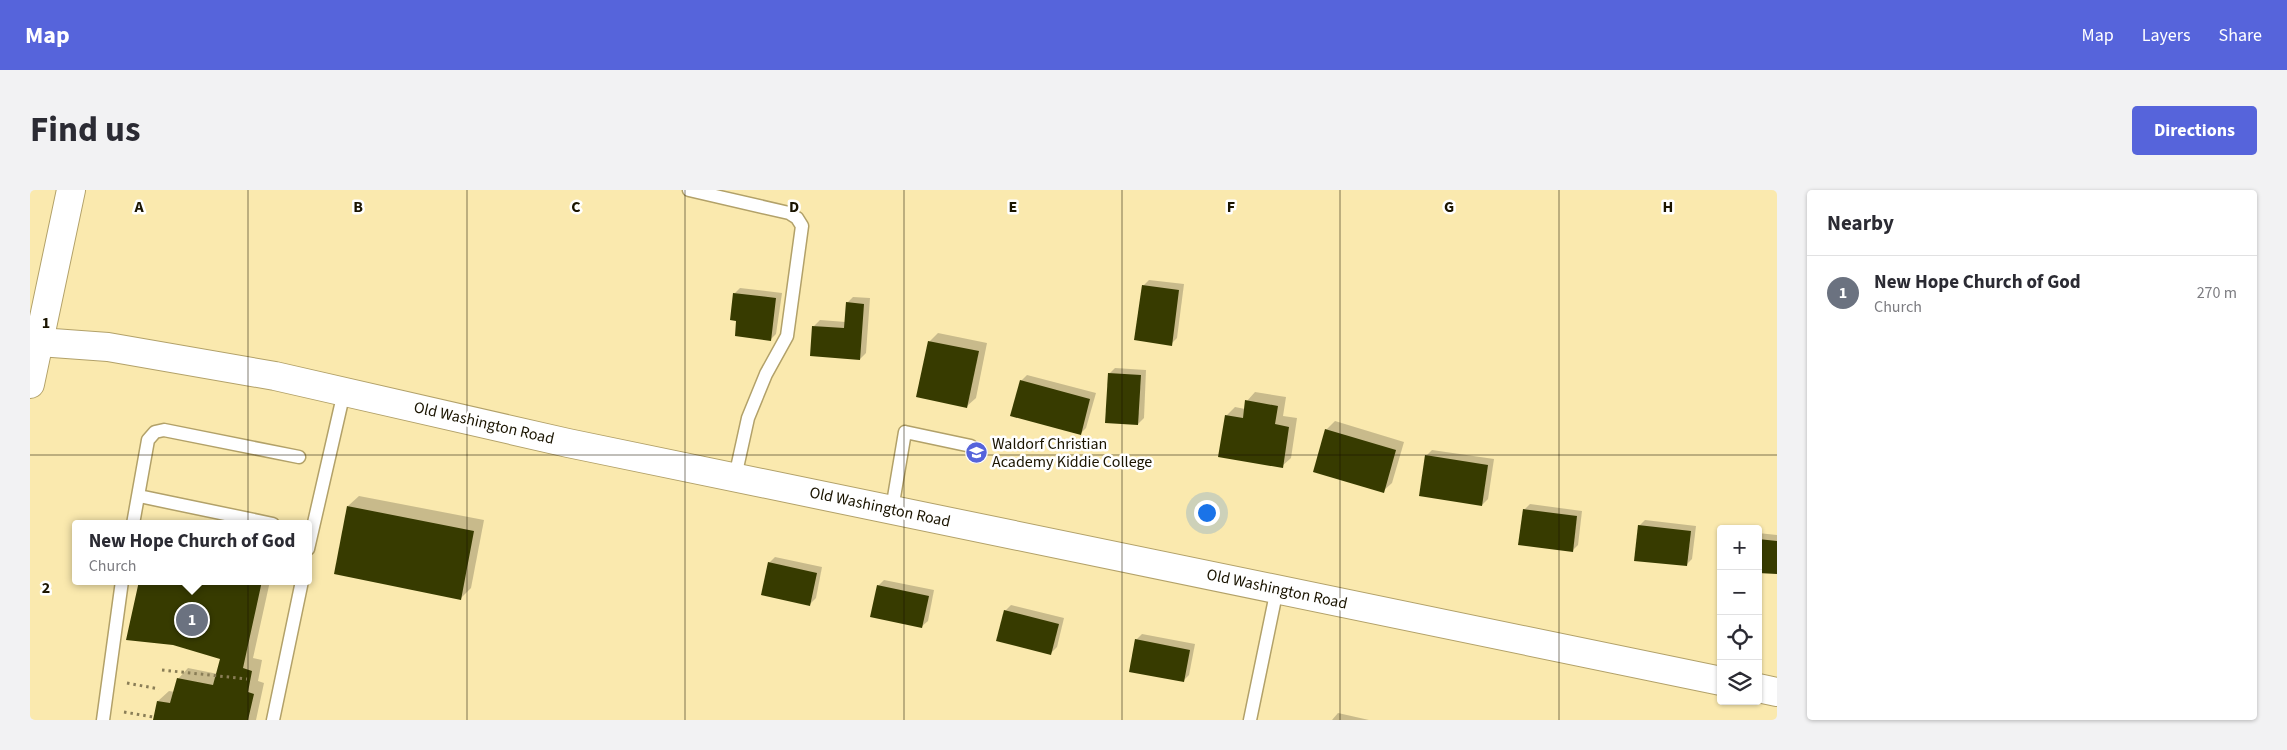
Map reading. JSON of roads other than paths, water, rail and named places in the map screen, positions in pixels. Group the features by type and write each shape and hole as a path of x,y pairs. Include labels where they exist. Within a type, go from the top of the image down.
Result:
{"main road":[{"path":"30,384 34,346 71,190"},
{"name":"Old Washington Road","path":"34,346 108,347 274,376 568,443 1717,680"},
{"path":"1762,689 1777,692"}],"lane":[{"path":"689,190 789,213 797,218 802,226 787,336 766,374 748,418 735,477"},
{"path":"312,523 344,392"},
{"path":"134,520 148,440 155,432 164,430 299,457"},
{"path":"892,509 905,432 971,446"},
{"path":"139,496 255,520"},
{"path":"103,714 121,585"},
{"path":"273,720 301,585"},
{"path":"1250,720 1277,589"}],"place":[{"name":"Waldorf Christian Academy Kiddie College","path":"976,453"},
{"name":"New Hope Church of God","path":"192,620"}]}
